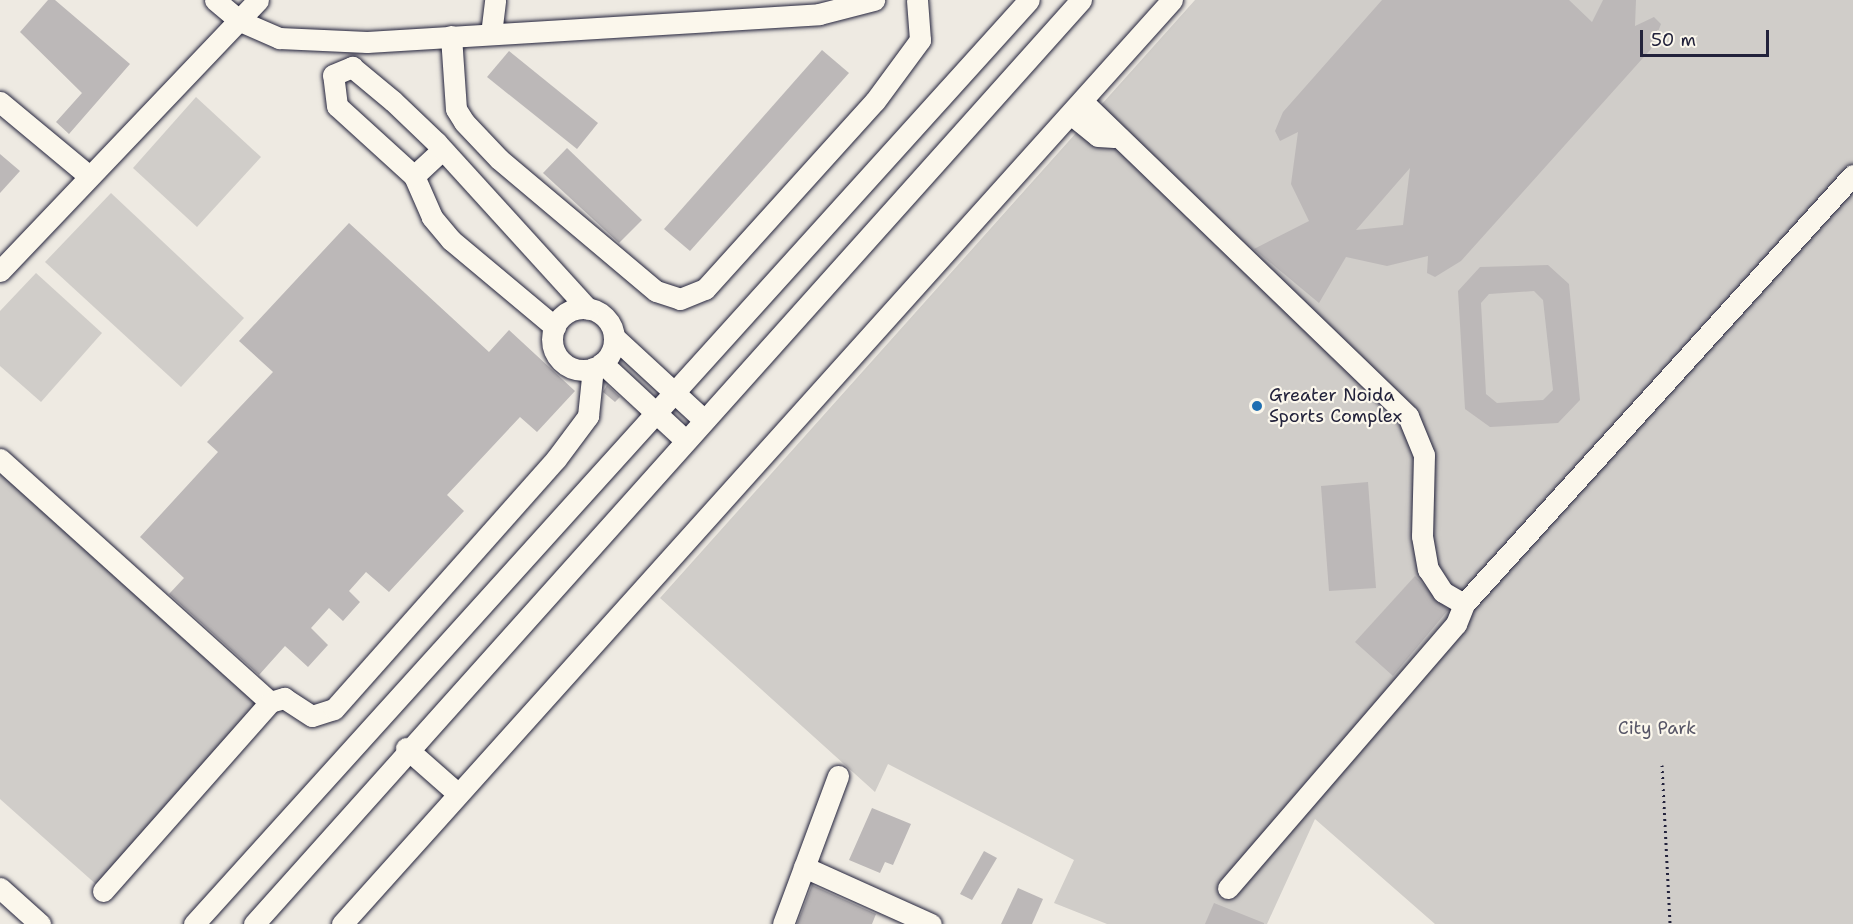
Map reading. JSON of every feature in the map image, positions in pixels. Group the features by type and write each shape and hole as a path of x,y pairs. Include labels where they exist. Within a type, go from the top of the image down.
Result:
{"street":[{"path":"215,0 240,21 279,38 329,41 491,34 819,14 874,0"},
{"path":"0,271 88,175 258,0"},
{"path":"491,34 495,0"},
{"path":"451,36 456,109 464,122 499,159 656,291 680,299 705,289 875,101 920,40 917,0"},
{"path":"194,924 1029,0"},
{"path":"254,924 406,748 1081,0"},
{"path":"342,924 1078,109 1172,0"},
{"path":"555,327 451,240 432,217 414,176 337,106 333,75 352,67 442,150 588,309 606,318 614,336 703,419"},
{"path":"0,102 88,175"},
{"path":"1078,109 1109,122 1114,136 1408,416 1424,455 1422,536 1428,569 1443,592 1464,604"},
{"path":"414,176 442,150"},
{"path":"1228,888 1456,624 1464,604 1853,175"},
{"path":"588,309 568,313 555,327 553,347 564,364 598,366 657,412 684,439"},
{"path":"103,891 270,702 284,698 312,716 334,709 556,459 588,417 598,366 614,336"},
{"path":"0,459 270,702"},
{"path":"406,748 457,794"},
{"path":"783,924 837,776"},
{"path":"804,867 931,924"},
{"path":"0,888 40,924"}],"path":[{"path":"1662,765 1670,924"}],"green space":[{"name":"Greater Noida Sports Complex","path":"1195,0 1853,0 1853,924 1435,924 1315,819 1267,924 1107,924 1054,903 1074,860 888,764 875,792 660,598"},
{"path":"196,97 261,157 197,227 133,168"},
{"path":"111,193 244,318 181,387 45,262"},
{"path":"36,273 102,333 41,402 0,366 0,311"},
{"path":"0,468 262,703 98,886 0,799"}],"building":[{"path":"48,0 55,0 130,64 69,134 56,122 82,93 20,32"},
{"path":"1382,0 1569,0 1592,22 1603,0 1636,0 1635,26 1654,17 1661,24 1651,49 1461,261 1435,277 1427,273 1428,256 1387,266 1346,257 1319,303 1254,249 1309,221 1291,184 1298,132 1280,141 1275,131 1283,112","holes":["1410,168 1403,225 1356,230"]},
{"path":"822,50 849,73 690,251 664,229"},
{"path":"509,51 598,123 577,149 487,77"},
{"path":"567,148 642,220 619,243 543,173"},
{"path":"0,154 20,171 0,193"},
{"path":"349,223 489,352 509,330 575,391 537,432 520,417 447,495 464,511 389,592 366,572 349,591 360,602 343,621 329,608 311,628 328,645 308,667 285,646 259,675 169,594 184,578 140,537 218,452 207,442 273,372 239,341"},
{"path":"1548,265 1569,284 1580,400 1558,423 1490,427 1465,409 1458,291 1480,267","holes":["1534,291 1543,300 1553,390 1543,400 1497,403 1486,394 1481,303 1489,294"]},
{"path":"607,385 620,397 615,402 603,392"},
{"path":"1368,482 1376,588 1329,591 1321,486"},
{"path":"1415,576 1448,610 1393,676 1355,642"},
{"path":"872,808 911,824 893,865 885,862 880,873 849,860"},
{"path":"984,851 997,858 972,900 960,894"},
{"path":"812,885 876,914 872,924 797,924"},
{"path":"1018,888 1043,899 1032,924 1001,924"},
{"path":"1214,903 1264,923 1264,924 1205,924"}],"place":[{"name":"Greater Noida Sports Complex","path":"1257,406"}],"park label":[{"name":"City Park","path":"1657,728"}]}
